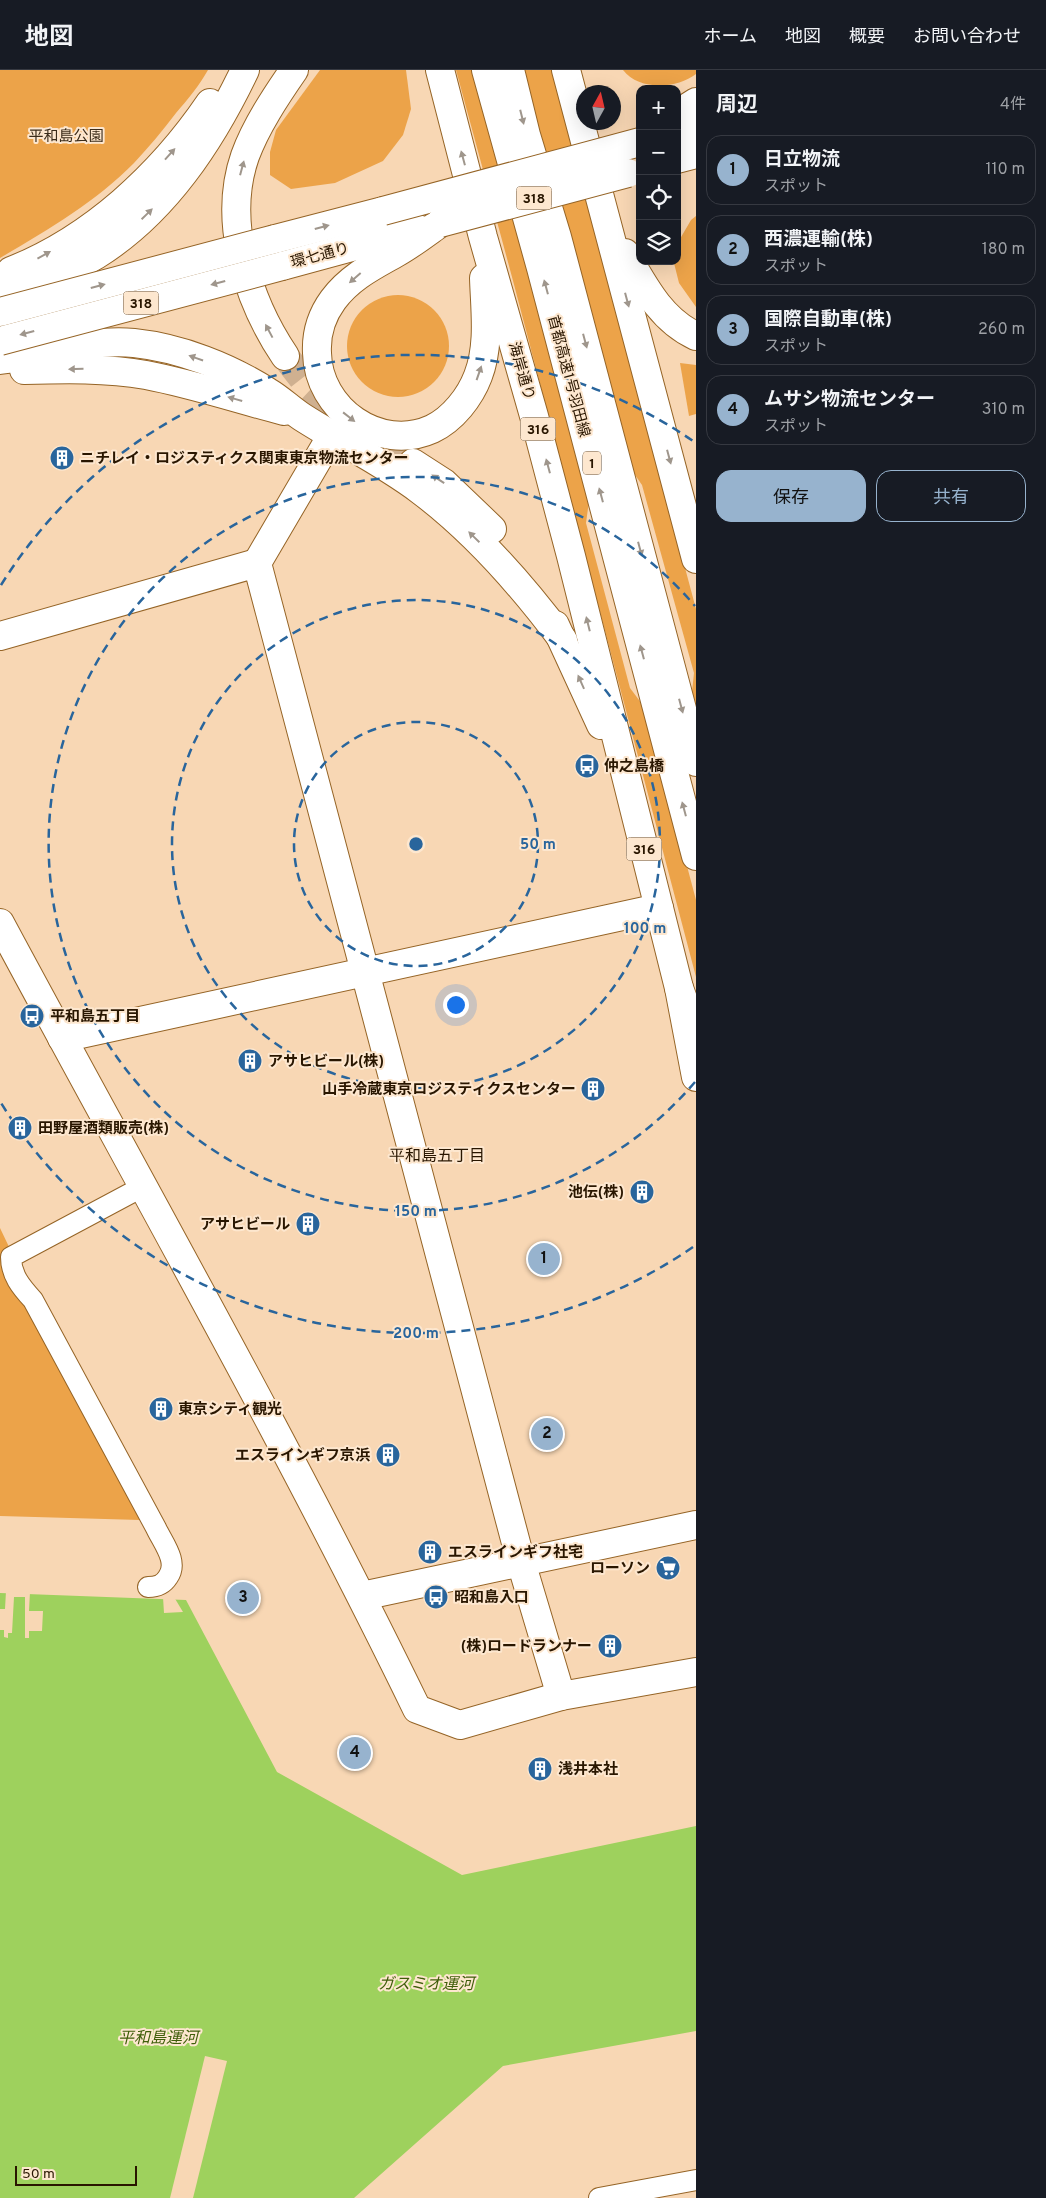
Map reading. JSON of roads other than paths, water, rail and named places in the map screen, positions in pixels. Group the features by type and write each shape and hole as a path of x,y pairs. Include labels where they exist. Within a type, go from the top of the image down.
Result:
{"main road":[{"path":"0,275 28,264 66,243 119,204 170,155 198,122 233,70"},
{"path":"0,291 96,255 148,212 174,184 217,125 245,70"},
{"path":"284,356 270,334 257,305 243,258 238,216 240,176 246,156 270,108 294,70"},
{"name":"海岸通り","path":"440,70 483,237 539,434 630,790"},
{"name":"首都高速1号羽田線","path":"486,70 541,268 696,856"},
{"name":"首都高速1号羽田線","path":"510,70 526,135 557,237 696,762"},
{"path":"566,70 696,559"},
{"path":"580,70 582,131"},
{"path":"681,111 696,102"},
{"path":"681,132 696,128"},
{"path":"553,165 636,132"},
{"name":"環七通り","path":"0,312 636,143"},
{"name":"環七通り","path":"0,340 282,266 393,245 440,223 636,172"},
{"path":"606,219 650,295 672,322 696,336"},
{"path":"393,245 359,274 333,300 325,314 316,345 317,362 321,378 336,405 348,417 364,428 398,436 416,434 432,429 448,419 471,391 479,375 486,339 483,237"},
{"path":"0,360 94,345 136,343 180,353 220,367 269,392 300,415 420,490 488,550 521,587 562,640"},
{"path":"0,372 85,369 135,374 186,383 235,399 300,415"},
{"path":"0,636 257,563 332,435"},
{"path":"413,463 444,484 467,504 511,550 543,601 630,790"},
{"path":"257,563 521,1562 561,1696"},
{"name":"316","path":"630,790 679,988 696,1076"},
{"path":"62,1038 659,908"},
{"path":"0,923 144,1186 362,1596 417,1709 460,1725 561,1696 696,1672"},
{"path":"679,988 696,1035"},
{"path":"362,1596 696,1525"}],"street":[{"path":"144,1186 10,1257 11,1267 20,1285 33,1300 174,1564 173,1571 166,1580 158,1586 148,1587"},
{"path":"599,2198 651,2194 696,2180"}],"water":[{"name":"平和島運河","path":"0,1593 186,1600 277,1772 462,1875 696,1826 696,2031 503,2066 354,2198 0,2198"}],"tunnel":[{"path":"285,356 310,388 349,424 413,463"}],"place":[{"name":"ニチレイ・ロジスティクス関東東京物流センター","path":"62,458"},
{"name":"仲之島橋","path":"587,766"},
{"name":"平和島五丁目","path":"32,1016"},
{"name":"アサヒビール(株)","path":"250,1061"},
{"name":"山手冷蔵東京ロジスティクスセンター","path":"593,1089"},
{"name":"田野屋酒類販売(株)","path":"20,1128"},
{"name":"池伝(株)","path":"642,1192"},
{"name":"アサヒビール","path":"308,1224"},
{"name":"日立物流","path":"544,1259"},
{"name":"東京シティ観光","path":"161,1409"},
{"name":"西濃運輸(株)","path":"547,1434"},
{"name":"エスラインギフ京浜","path":"388,1455"},
{"name":"エスラインギフ社宅","path":"430,1552"},
{"name":"ローソン","path":"668,1568"},
{"name":"昭和島入口","path":"436,1597"},
{"name":"国際自動車(株)","path":"243,1598"},
{"name":"(株)ロードランナー","path":"610,1646"},
{"name":"ムサシ物流センター","path":"355,1753"},
{"name":"浅井本社","path":"540,1769"}],"district":[{"name":"平和島五丁目","path":"437,1155"}],"park label":[{"name":"平和島公園","path":"66,136"}],"water label":[{"name":"ガスミオ運河","path":"426,1983"}]}
